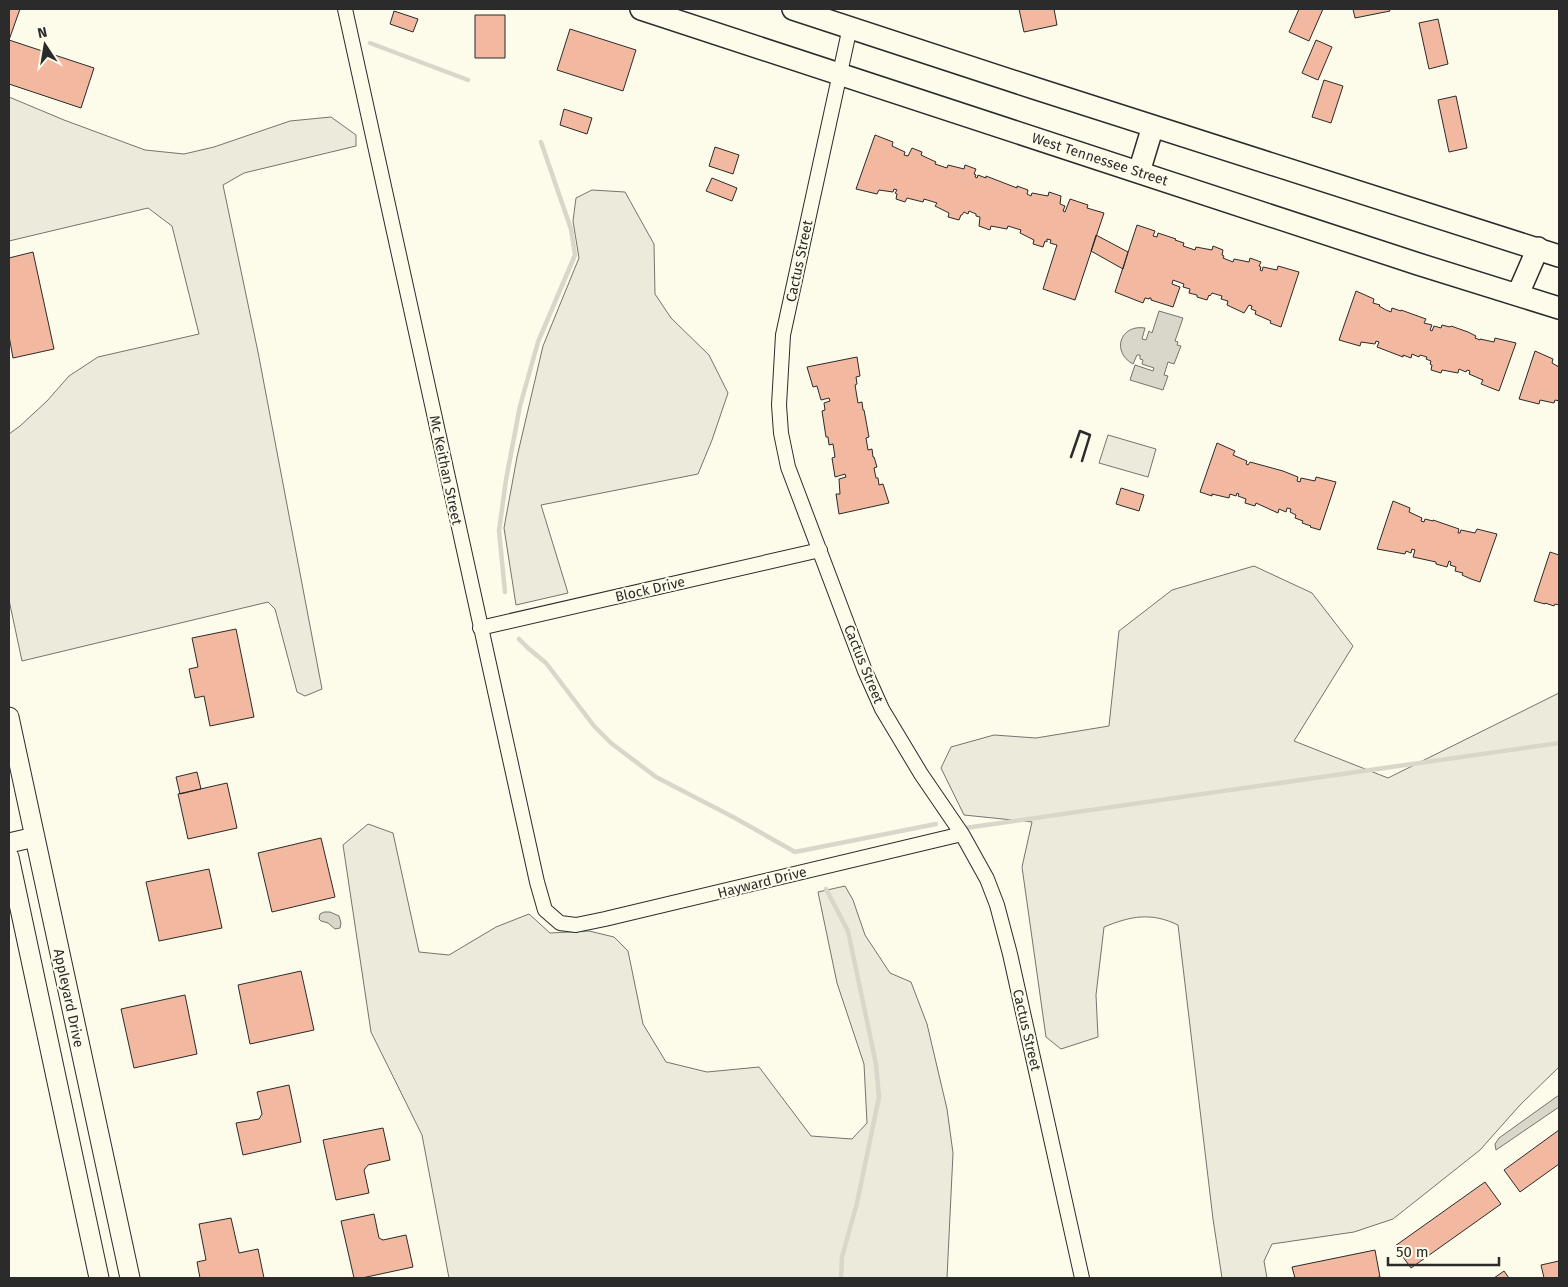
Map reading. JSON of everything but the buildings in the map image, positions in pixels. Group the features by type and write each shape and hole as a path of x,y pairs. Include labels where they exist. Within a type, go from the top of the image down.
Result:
{"main road":[{"name":"West Tennessee Street","path":"641,9 1559,308"},
{"path":"794,9 1423,214 1559,256"},
{"path":"1139,172 1153,126"},
{"path":"1518,294 1538,248"},
{"name":"Appleyard Drive","path":"9,717 130,1278"},
{"path":"9,843 35,838"},
{"path":"9,857 99,1278"},
{"path":"89,1229 118,1223"}],"street":[{"name":"Mc Keithan Street","path":"345,9 537,882 545,910 560,923"},
{"name":"Cactus Street","path":"850,27 783,335 779,405 781,433 788,467 865,671 882,709 921,774 962,834 987,878 997,905 1006,937 1082,1278"},
{"name":"Block Drive","path":"480,628 820,550"},
{"name":"Hayward Drive","path":"560,923 576,925 605,919 962,834"}],"shaded area":[{"path":"9,97 145,150 184,154 214,147 290,121 331,117 356,135 356,146 244,173 223,185 258,352 322,689 305,696 297,692 275,609 268,602 22,661 9,600 9,434 47,401 69,376 98,357 199,334 172,226 148,208 9,241"},
{"path":"592,190 625,192 654,244 655,294 671,318 709,355 728,393 698,474 541,505 568,593 516,605 504,528 517,457 543,346 579,258 573,221 576,198"},
{"path":"1159,311 1183,318 1175,341 1178,342 1177,345 1181,346 1174,364 1168,362 1164,375 1168,376 1163,390 1130,380 1135,365 1153,371 1154,368 1142,364 1143,360 1140,359 1140,355 1137,355 1133,364 1122,353 1121,346 1124,334 1136,328 1145,328 1142,339 1146,340 1149,331 1152,333"},
{"path":"1108,435 1156,449 1148,477 1099,463"},
{"path":"1254,566 1312,593 1353,646 1294,741 1388,778 1559,693 1559,1067 1520,1105 1480,1150 1393,1219 1354,1232 1272,1244 1264,1261 1267,1278 1222,1278 1213,1219 1178,925 1159,918 1141,917 1123,920 1104,927 1096,995 1098,1037 1061,1049 1046,1037 1022,867 1032,822 964,815 941,768 951,747 994,735 1036,738 1109,726 1119,631 1172,590"},
{"path":"368,824 393,833 419,952 449,955 496,927 529,914 550,933 589,931 614,937 628,951 643,1024 666,1062 707,1072 759,1067 811,1136 852,1139 867,1123 864,1064 837,983 818,892 845,886 853,900 865,935 890,973 911,982 927,1024 947,1109 953,1153 947,1278 449,1278 422,1135 371,1032 343,845"},
{"path":"330,912 339,916 340,928 335,929 319,919 320,914"},
{"path":"1559,1095 1559,1107 1496,1150 1495,1144 1499,1138"}],"waterway":[{"path":"370,43 468,80"},
{"path":"505,592 499,531 506,480 520,406 538,342 575,255 571,229 541,142"},
{"path":"519,639 546,663 594,726 611,743 656,777 795,852 936,824"},
{"path":"965,828 1559,743"},
{"path":"826,889 848,931 876,1064 879,1097 857,1203 842,1257 841,1278"}],"wall":[{"path":"1071,457 1080,431 1090,435 1082,461"}]}
